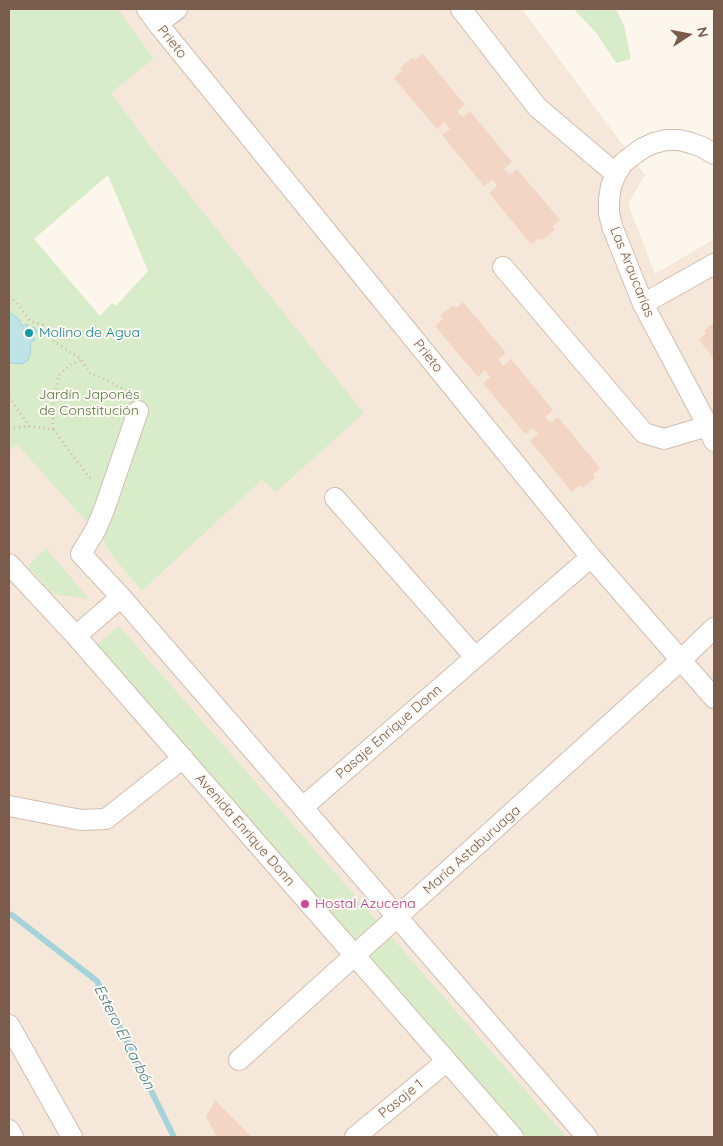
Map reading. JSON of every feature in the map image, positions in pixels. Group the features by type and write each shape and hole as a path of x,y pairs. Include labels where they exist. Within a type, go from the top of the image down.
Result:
{"street":[{"path":"152,16 177,9"},
{"path":"461,9 537,107 616,174"},
{"name":"Prieto","path":"152,16 591,557 714,698"},
{"name":"Las Araucarias","path":"711,434 643,304 612,226 609,200 611,186 623,164 643,148 654,143 666,140 691,142 714,154"},
{"path":"643,304 714,264"},
{"path":"503,267 644,433 664,439 711,434"},
{"path":"133,406 112,488 99,523 81,554 121,597 587,1137"},
{"path":"335,498 475,657"},
{"name":"Pasaje Enrique Donn","path":"303,807 591,557"},
{"name":"Avenida Enrique Donn","path":"9,564 76,636 513,1137"},
{"path":"76,636 121,597"},
{"path":"682,660 714,628"},
{"name":"María Astaburuaga","path":"239,1060 682,660"},
{"path":"9,806 81,820 106,819 183,758"},
{"path":"9,1025 72,1137"},
{"name":"Pasaje 1","path":"355,1137 447,1062"},
{"path":"9,1130 13,1137"}],"path":[{"path":"9,297 17,303 30,321 43,326 48,337 82,360 89,373 125,390 133,406"},
{"path":"82,360 71,364 59,375 53,403 53,429 89,476 112,488"},
{"path":"9,397 29,426"},
{"path":"9,428 29,426 53,429"}],"shaded area":[{"path":"118,9 522,9 645,175 628,204 655,274 714,239 714,1137 9,1137 9,450 17,443 82,517 96,529 114,558 142,591 262,480 155,152 111,93 154,59"}],"green space":[{"name":"Jardín Japonés de Constitución","path":"9,9 118,9 154,59 111,93 155,152 364,413 276,492 262,480 142,591 114,558 96,529 82,517 17,444 9,450","holes":["108,175 148,271 116,306 112,303 100,316 34,239"]},
{"path":"574,9 616,9 624,25 631,59 616,63 597,34"},
{"path":"46,548 89,599 53,594 28,566"},
{"path":"119,626 566,1137 527,1137 97,645"}],"water":[{"path":"9,312 18,318 22,326 27,324 29,330 34,327 37,332 32,335 35,340 30,343 31,351 28,360 22,364 9,363"}],"building":[{"path":"423,54 465,105 457,111 460,115 463,117 470,111 512,162 504,169 510,175 517,169 560,220 552,226 555,230 542,240 539,238 531,244 489,193 497,186 495,183 492,180 484,186 442,135 450,129 445,122 437,129 394,78 402,71 400,68 413,57 415,60"},
{"path":"463,302 506,353 498,359 503,366 511,359 553,410 545,417 550,423 558,417 600,468 593,474 595,478 582,488 580,485 572,492 530,441 538,434 533,428 525,434 483,383 490,377 485,370 478,377 435,326 443,319 440,316 453,305 456,308"},
{"path":"714,322 714,359 699,340 706,333 704,331"},
{"name":"Molino de Agua","path":"33,330 34,332 24,337 22,335"},
{"path":"215,1100 252,1137 217,1137 206,1117"}],"waterway":[{"name":"Estero El Carbón","path":"9,914 97,981 174,1137"}],"place":[{"name":"Molino de Agua","path":"29,333"},
{"name":"Hostal Azucena","path":"305,904"}]}
